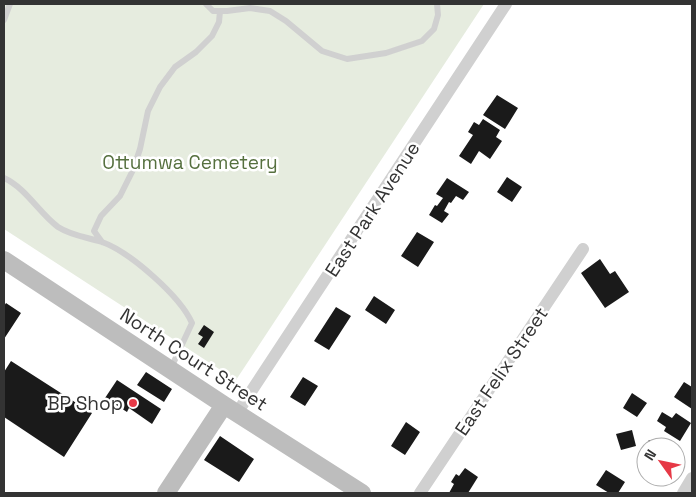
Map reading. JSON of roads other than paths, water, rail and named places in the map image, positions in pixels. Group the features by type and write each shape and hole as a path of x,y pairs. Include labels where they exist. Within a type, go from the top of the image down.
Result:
{"main road":[{"name":"North Court Street","path":"4,260 170,370 362,493"},
{"path":"166,493 231,409"}],"street":[{"name":"East Park Avenue","path":"231,409 506,4"},
{"name":"East Felix Street","path":"420,493 583,249"},
{"path":"683,493 692,478"}],"lane":[{"path":"4,20 10,4"},
{"path":"206,4 213,11 250,8 270,11 286,21 322,51 347,59 386,53 422,41 434,29 438,14 436,4"},
{"path":"102,242 94,231 101,216 120,196 133,170 140,149 148,111 160,87 175,67 196,52 212,36 219,22 220,11"},
{"path":"4,178 9,180 33,201 58,226 79,237 102,242 129,256 187,311 192,323 170,370"}],"place":[{"name":"BP Shop","path":"133,403"}],"park label":[{"name":"Ottumwa Cemetery","path":"190,162"}]}
